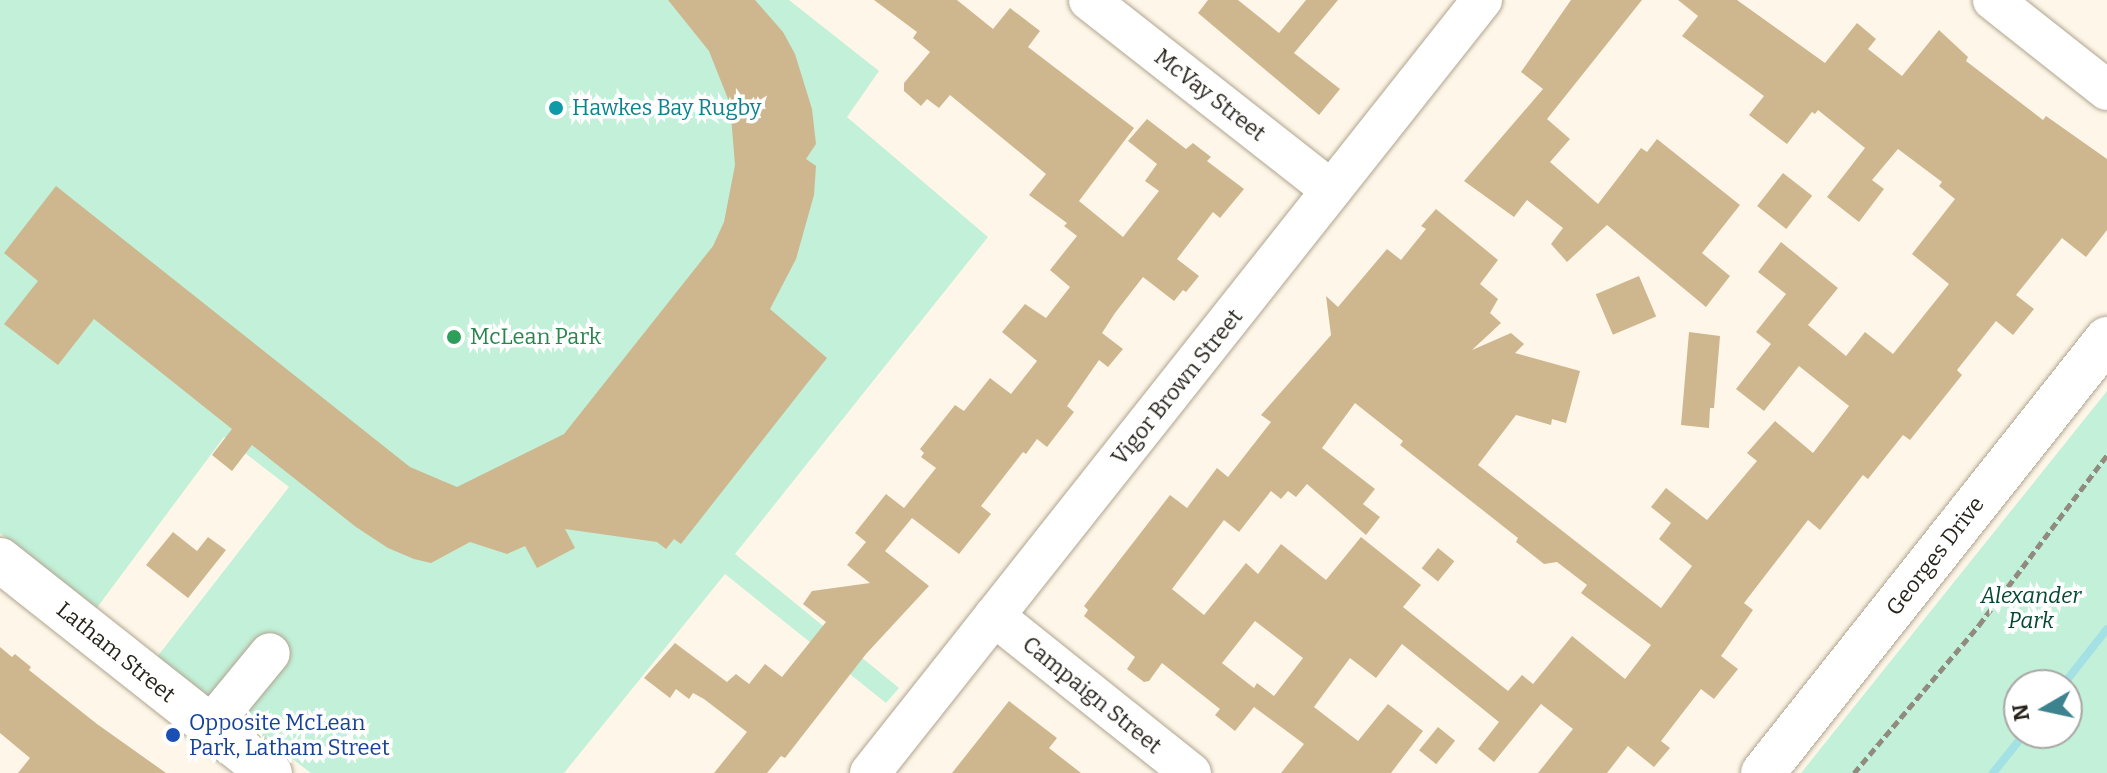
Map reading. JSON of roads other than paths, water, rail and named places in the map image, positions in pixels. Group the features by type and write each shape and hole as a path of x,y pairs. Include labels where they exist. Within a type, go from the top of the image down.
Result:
{"main road":[{"name":"Georges Drive","path":"1763,773 2107,339"},
{"name":"Latham Street","path":"0,560 265,771"}],"street":[{"name":"McVay Street","path":"1089,0 1330,189"},
{"name":"Vigor Brown Street","path":"870,773 1482,0"},
{"path":"1993,0 2107,90"},
{"name":"Campaign Street","path":"994,616 1191,773"},
{"path":"210,726 270,653"}],"waterway":[{"path":"2076,669 2107,629"},
{"path":"1993,773 2012,749"}],"place":[{"name":"Hawkes Bay Rugby","path":"556,108"},
{"name":"McLean Park","path":"454,337"},
{"name":"Opposite McLean Park, Latham Street","path":"173,735"}],"park label":[{"name":"Alexander Park","path":"2031,608"}]}
